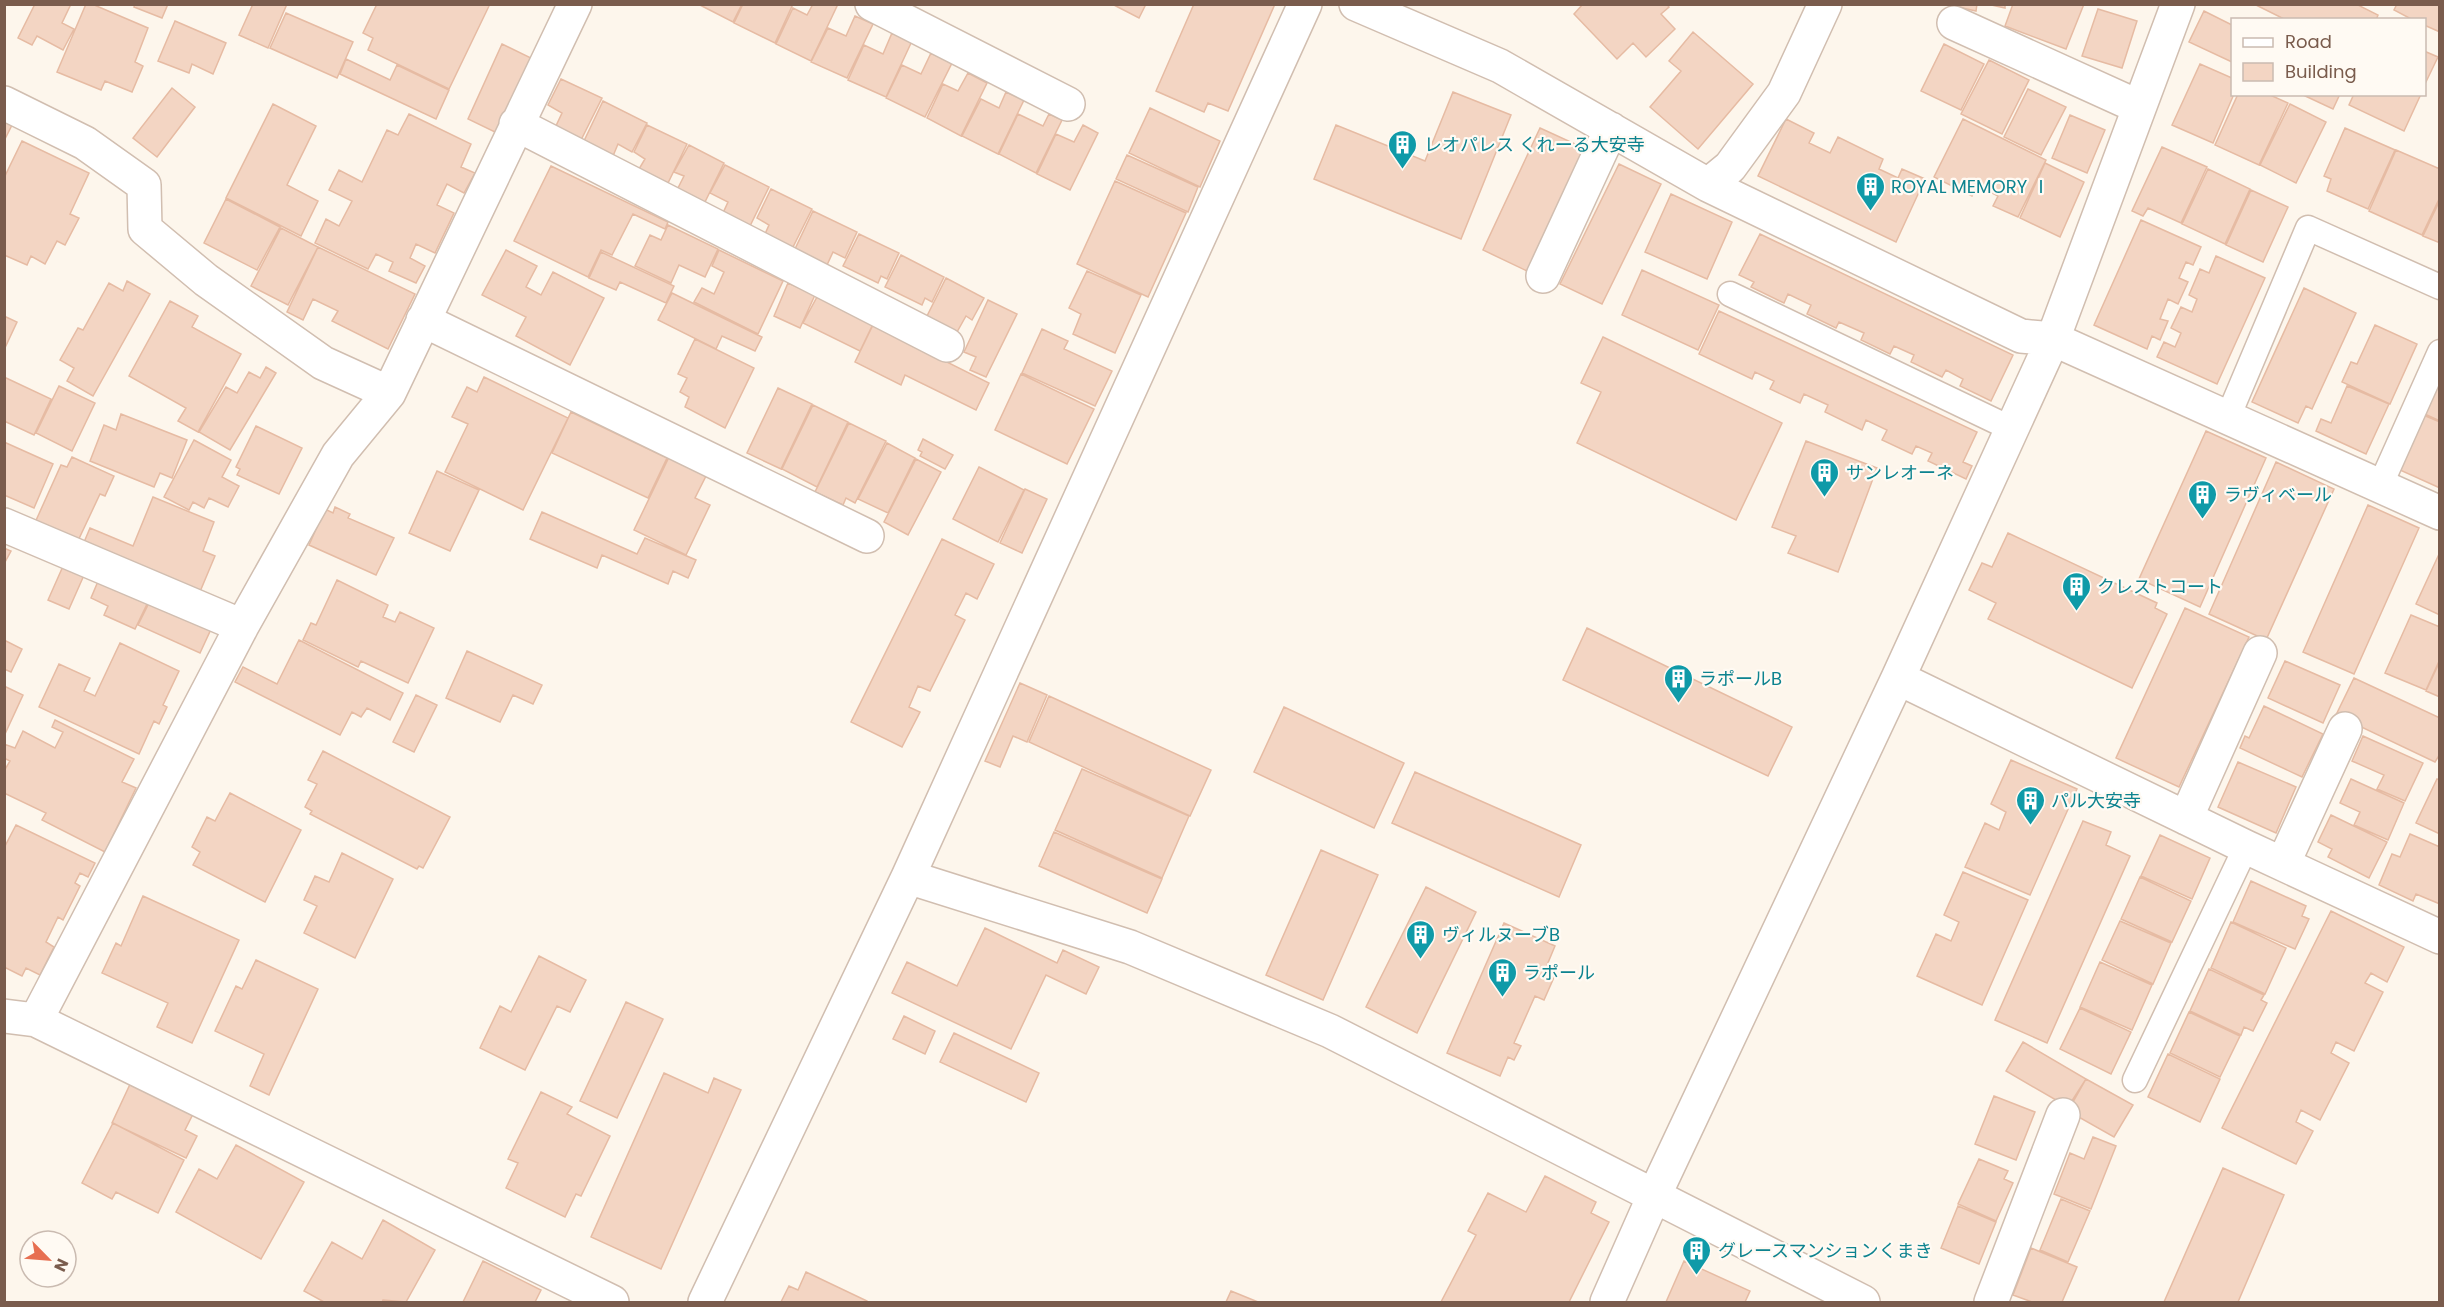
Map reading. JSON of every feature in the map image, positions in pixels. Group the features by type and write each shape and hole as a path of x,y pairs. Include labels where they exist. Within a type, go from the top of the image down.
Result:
{"street":[{"path":"36,1020 242,627 338,455 388,393 575,4"},
{"path":"872,4 1068,104"},
{"path":"705,1302 908,877 1305,4"},
{"path":"1356,4 1500,66 1708,185 2021,336 2054,339 2439,513"},
{"path":"1708,185 1730,167 1784,93 1825,4"},
{"path":"1607,1302 1654,1196 1898,678 2054,339 2178,4"},
{"path":"1954,23 2139,107"},
{"path":"4,104 85,143 144,185 145,229 206,280 323,363 388,393"},
{"path":"516,124 947,345"},
{"path":"1543,276 1611,129"},
{"path":"423,320 867,536"},
{"path":"4,525 242,627"},
{"path":"2186,818 2260,653"},
{"path":"1898,678 2246,847 2439,937"},
{"path":"2283,864 2345,729"},
{"path":"908,877 1130,947 1330,1031 1863,1302"},
{"path":"4,1016 36,1020 612,1302"},
{"path":"1991,1302 2063,1115"}],"lane":[{"path":"2228,417 2308,228 2439,286"},
{"path":"1730,294 2012,429"},
{"path":"2380,486 2439,352"},
{"path":"2135,1080 2246,847"}],"building":[{"path":"35,4 71,4 62,23 74,29 63,50 37,36 32,45 18,38"},
{"path":"86,4 92,4 148,28 135,62 143,66 132,92 105,81 101,90 57,72"},
{"path":"135,4 168,4 162,18 134,7"},
{"path":"253,4 287,4 268,48 239,35"},
{"path":"377,4 487,4 489,6 449,89 368,50 373,38 363,33"},
{"path":"698,4 742,4 733,22"},
{"path":"743,4 793,4 775,43 734,23"},
{"path":"813,4 838,4 811,61 776,44 793,8 807,15"},
{"path":"1112,4 1146,4 1139,18"},
{"path":"1194,4 1275,4 1228,111 1208,103 1204,112 1156,91"},
{"path":"1583,4 1667,4 1669,7 1661,14 1675,29 1646,57 1633,43 1617,59 1574,14"},
{"path":"1958,4 1977,4 1976,11 1958,7"},
{"path":"1987,4 2005,4 2005,8"},
{"path":"2013,4 2084,4 2066,49 2005,26"},
{"path":"2254,4 2356,4 2378,15 2377,18 2282,18"},
{"path":"2397,4 2440,4 2440,32 2426,26 2426,18 2409,18 2394,10"},
{"path":"2098,9 2137,21 2122,68 2082,56"},
{"path":"2204,11 2231,24 2231,62 2189,42"},
{"path":"286,13 353,42 337,78 270,48"},
{"path":"855,16 873,24 847,78 811,62 828,28 846,36"},
{"path":"175,21 226,43 213,74 192,64 189,73 158,61"},
{"path":"1693,32 1753,84 1698,149 1650,107 1681,71 1669,61"},
{"path":"892,33 912,41 886,97 848,80 864,45 883,54"},
{"path":"502,44 531,58 497,133 468,119"},
{"path":"1944,44 1984,64 1961,110 1921,91"},
{"path":"2426,52 2438,57 2426,82"},
{"path":"931,53 952,63 925,117 886,98 902,65 921,74"},
{"path":"346,59 390,80 397,65 449,90 436,119 340,74"},
{"path":"1989,60 2029,80 2002,134 1961,114"},
{"path":"2200,64 2231,78 2231,96 2233,96 2213,143 2172,125"},
{"path":"968,73 987,83 961,136 927,118 943,84 958,91"},
{"path":"561,79 602,98 581,140 555,128 562,113 548,105"},
{"path":"172,88 195,107 157,157 133,138"},
{"path":"2028,89 2066,107 2041,155 2004,137"},
{"path":"1006,92 1024,100 998,154 962,136 981,99 999,108"},
{"name":"レオパレス くれーる大安寺","path":"1453,92 1511,115 1461,239 1314,179 1336,125 1425,161"},
{"path":"2237,96 2272,96 2288,103 2259,165 2215,145"},
{"path":"2305,96 2339,96 2333,109"},
{"path":"2353,96 2420,96 2404,131 2349,105"},
{"path":"603,101 647,123 632,152 618,144 613,156 584,141"},
{"path":"273,104 316,126 287,185 318,201 301,236 226,198"},
{"path":"2290,104 2326,122 2296,183 2260,165"},
{"path":"1150,108 1220,141 1200,187 1129,153"},
{"path":"409,114 471,144 461,167 475,173 464,193 447,184 437,205 454,213 435,253 416,244 410,258 425,266 416,283 389,271 393,262 376,254 368,269 315,243 326,219 339,226 352,201 329,190 339,170 362,182 387,130 398,135"},
{"path":"1018,114 1043,126 1049,114 1062,120 1036,173 999,154"},
{"path":"2070,115 2105,130 2087,173 2052,158"},
{"path":"4,119 13,123 4,141"},
{"name":"ROYAL MEMORY Ⅰ","path":"1786,119 1814,133 1809,143 1830,153 1838,137 1883,159 1879,169 1898,178 1902,169 1925,179 1896,242 1758,176"},
{"path":"1963,119 2046,160 2018,217 1993,206 1998,196 1977,185 1972,196 1934,177"},
{"path":"647,125 687,144 668,183 639,169 645,159 634,152"},
{"path":"1083,125 1098,133 1070,190 1037,174 1056,134 1074,142"},
{"path":"1540,128 1584,148 1527,271 1483,250"},
{"path":"2345,128 2395,150 2368,209 2327,191 2331,179 2324,176"},
{"path":"22,141 89,173 70,214 79,218 65,245 57,241 45,264 31,256 27,265 4,255 4,178"},
{"path":"689,145 724,163 704,204 677,190 684,176 674,172"},
{"path":"2162,147 2207,167 2181,223 2148,208 2143,216 2132,211"},
{"path":"2396,150 2440,169 2440,197 2422,235 2369,211"},
{"path":"1127,155 1198,187 1188,212 1116,179"},
{"path":"2045,163 2084,182 2060,237 2020,218"},
{"path":"1619,164 1661,184 1602,304 1560,284"},
{"path":"725,165 769,187 750,226 723,213 728,202 710,193"},
{"path":"551,166 668,222 665,229 633,214 612,255 601,250 588,277 514,241"},
{"path":"2208,169 2250,189 2225,244 2182,224"},
{"path":"1115,181 1186,213 1148,297 1077,264"},
{"path":"771,189 812,209 792,249 765,234 769,225 757,218"},
{"path":"2251,190 2288,207 2263,262 2226,245"},
{"path":"1671,194 1732,222 1707,279 1645,252"},
{"path":"226,199 280,227 257,270 204,243"},
{"path":"2440,200 2440,243 2423,236"},
{"path":"813,211 857,232 845,258 833,252 827,265 795,249"},
{"path":"2141,220 2201,247 2193,265 2186,262 2179,278 2188,282 2178,304 2168,299 2160,319 2168,321 2160,340 2152,336 2147,349 2094,325"},
{"path":"668,225 718,249 705,277 679,265 671,283 635,266 650,235 661,240"},
{"path":"281,228 318,247 288,305 251,286"},
{"path":"859,234 899,253 887,279 881,276 878,283 843,266"},
{"path":"1760,234 2013,355 1991,401 1960,386 1963,379 1946,370 1942,377 1911,362 1914,355 1894,346 1890,354 1861,340 1864,333 1839,322 1836,328 1807,314 1811,305 1788,294 1784,303 1751,287 1754,282 1739,275"},
{"path":"318,247 415,294 388,349 332,321 338,311 313,299 303,320 287,312"},
{"path":"506,250 537,266 526,287 541,295 553,272 604,298 570,365 516,336 526,317 482,295"},
{"path":"719,250 783,281 758,334 694,302 702,288 714,294 724,272 712,266"},
{"path":"601,252 674,286 666,303 620,282 616,290 589,278"},
{"path":"901,255 944,277 932,302 925,298 922,305 885,287"},
{"path":"2216,256 2265,278 2217,384 2157,357 2164,342 2175,347 2181,333 2171,328 2181,307 2192,312 2197,299 2189,295 2200,269 2209,273"},
{"path":"1642,270 1719,305 1698,350 1622,315"},
{"path":"1087,271 1141,295 1115,353 1073,334 1081,314 1069,308"},
{"path":"946,278 984,298 972,320 966,316 957,332 927,316"},
{"path":"127,281 150,294 93,396 67,381 74,368 60,360 78,328 83,330 109,283 123,291"},
{"path":"788,283 815,295 800,328 774,316"},
{"path":"2304,288 2356,313 2312,409 2306,406 2298,423 2252,402"},
{"path":"672,293 762,337 755,351 722,336 716,349 658,320"},
{"path":"817,297 873,324 860,351 803,323"},
{"path":"988,300 1017,314 986,377 970,370 976,357 964,352"},
{"path":"170,301 198,316 192,327 241,354 198,432 178,421 186,408 129,376"},
{"path":"1719,311 1977,432 1963,462 1972,466 1966,479 1928,461 1932,453 1916,446 1912,454 1882,440 1887,430 1866,420 1862,430 1825,412 1828,405 1804,394 1800,403 1770,389 1774,381 1755,372 1752,379 1699,354"},
{"path":"4,316 17,322 4,350"},
{"path":"873,325 989,383 976,410 905,375 901,385 855,362"},
{"path":"2375,325 2417,344 2390,404 2342,382 2351,362 2357,364"},
{"path":"1042,329 1068,341 1064,349 1112,371 1095,406 1022,373"},
{"path":"1603,337 1782,423 1736,520 1577,443 1601,392 1581,383"},
{"path":"695,339 754,368 725,428 685,407 689,397 680,392 687,378 678,374"},
{"path":"2440,361 2440,421 2418,411"},
{"path":"266,367 276,373 230,450 199,432 226,387 237,393 249,372 260,378"},
{"path":"1021,374 1094,409 1067,464 995,430"},
{"path":"4,377 51,399 34,435 4,421"},
{"path":"484,377 568,418 523,510 445,472 468,424 452,417 467,387 477,392"},
{"path":"59,386 95,403 72,451 36,433"},
{"path":"2347,386 2389,404 2366,454 2316,431 2321,419 2331,423"},
{"path":"778,388 812,404 781,469 747,453"},
{"path":"813,405 848,422 817,487 782,469"},
{"path":"571,412 667,458 648,498 552,453"},
{"path":"2416,412 2440,422 2440,488 2391,466"},
{"path":"121,414 187,440 172,478 160,473 154,487 90,461 104,425 116,430"},
{"path":"849,423 886,441 855,503 846,498 843,505 815,492"},
{"path":"256,426 302,448 279,494 237,475 240,469 236,467"},
{"name":"ラヴィベール","path":"2206,431 2266,458 2200,607 2139,579"},
{"path":"923,439 953,455 945,469 920,456 922,452 918,450"},
{"path":"194,440 231,460 222,477 239,486 228,507 209,498 204,508 193,502 189,510 164,497"},
{"name":"サンレオーネ","path":"1806,441 1877,468 1838,572 1788,553 1796,536 1772,527"},
{"path":"4,442 53,464 34,508 4,495"},
{"path":"887,443 915,458 888,513 858,499"},
{"path":"670,455 707,474 695,498 710,505 686,555 634,530"},
{"path":"72,457 114,476 105,496 100,494 76,545 33,527 61,465 67,467"},
{"path":"916,459 941,472 908,535 884,522"},
{"path":"2276,462 2334,489 2266,640 2209,614"},
{"path":"979,467 1024,490 998,542 953,519"},
{"path":"437,471 479,490 450,551 409,533"},
{"path":"1025,489 1047,499 1022,553 1000,543"},
{"path":"153,497 214,522 203,551 215,556 199,594 82,547 90,528 133,546"},
{"path":"2368,505 2419,528 2354,674 2303,652"},
{"path":"335,507 350,514 348,518 394,538 376,575 309,545 325,509 333,513"},
{"path":"542,512 637,554 645,538 696,560 688,578 673,571 668,584 602,555 597,568 530,539"},
{"name":"クレストコート","path":"2008,533 2157,603 2155,608 2167,614 2132,688 1988,619 1996,603 1969,590 1982,563 1992,567"},
{"path":"942,539 994,564 977,599 966,593 955,615 965,620 930,691 918,686 909,707 920,712 902,747 851,722"},
{"path":"4,548 11,551 4,564"},
{"path":"2440,552 2440,615 2416,604"},
{"path":"64,564 85,573 69,609 48,600"},
{"path":"99,579 148,602 135,629 104,615 108,606 91,598"},
{"path":"337,580 388,605 383,617 395,622 400,612 434,628 408,683 361,661 358,667 303,640 311,623 316,625"},
{"path":"151,599 212,627 200,653 138,625"},
{"path":"2185,608 2249,637 2179,787 2116,758"},
{"path":"2411,615 2440,627 2440,659 2426,690 2385,673"},
{"name":"ラポールB","path":"1587,628 1792,727 1768,776 1563,680"},
{"path":"4,640 22,649 11,672 4,669"},
{"path":"299,640 403,693 390,720 367,708 361,717 352,712 340,735 235,682 243,667 277,684"},
{"path":"120,643 179,671 163,705 167,707 159,724 154,721 139,754 39,707 59,664 90,678 84,691 95,696"},
{"path":"467,651 542,685 533,704 513,695 500,722 446,698"},
{"path":"2285,661 2340,685 2323,723 2268,698"},
{"path":"2440,661 2440,697 2426,691"},
{"path":"2354,678 2440,718 2440,754 2435,762 2336,715"},
{"path":"1020,683 1047,695 1027,742 1013,736 1000,767 985,761"},
{"path":"4,686 23,695 5,734 4,734"},
{"path":"416,695 437,705 414,752 393,742"},
{"path":"1049,696 1211,770 1190,816 1029,742"},
{"path":"2264,706 2323,734 2302,777 2240,748 2245,736 2249,738"},
{"path":"1284,707 1404,763 1374,828 1254,772"},
{"path":"55,720 134,759 122,782 136,788 105,852 42,820 46,813 4,793 4,771 10,761 4,758 4,744 15,748 23,731 55,748 63,732 52,727"},
{"path":"2363,736 2423,763 2405,801 2377,789 2384,775 2352,761"},
{"path":"323,751 450,817 423,868 419,866 417,869 310,814 312,811 305,807 317,784 308,780"},
{"name":"パル大安寺","path":"2011,760 2077,789 2030,895 1965,867 1985,823 1999,830 2006,812 1991,804"},
{"path":"2238,762 2296,787 2276,833 2218,807"},
{"path":"1082,769 1189,816 1162,878 1055,830"},
{"path":"1415,772 1581,845 1559,897 1392,823"},
{"path":"2351,779 2404,803 2388,840 2354,825 2360,812 2340,803"},
{"path":"2437,779 2440,780 2440,834 2416,823"},
{"path":"230,793 301,830 265,902 193,865 200,852 192,847 207,817 215,821"},
{"path":"2331,815 2387,842 2369,878 2328,857 2332,849 2318,842"},
{"path":"2083,821 2111,832 2106,845 2130,856 2047,1043 1995,1020"},
{"path":"16,825 95,863 88,877 80,873 75,883 80,886 63,920 58,917 46,942 54,947 40,975 26,968 22,976 4,967 4,848"},
{"path":"1054,832 1162,879 1147,913 1039,866"},
{"path":"2410,834 2440,847 2440,904 2416,894 2413,901 2379,885 2392,854 2400,857"},
{"path":"2160,835 2210,858 2192,899 2141,876"},
{"path":"1321,850 1378,875 1323,1000 1266,975"},
{"path":"342,853 393,879 355,958 304,933 317,906 304,900 315,876 329,882"},
{"path":"1963,872 2028,900 1982,1005 1917,976 1936,934 1951,941 1959,922 1944,915"},
{"path":"2140,877 2191,901 2172,942 2121,919"},
{"path":"2251,881 2306,906 2302,916 2309,919 2295,949 2233,922"},
{"name":"ヴィルヌーブB","path":"1426,887 1476,912 1417,1033 1366,1007"},
{"path":"143,896 239,940 192,1043 157,1027 168,1003 102,973 116,943 121,946"},
{"path":"2331,911 2404,947 2387,982 2371,973 2365,983 2383,992 2354,1051 2336,1042 2331,1053 2349,1063 2320,1120 2301,1110 2296,1122 2313,1131 2296,1164 2222,1128"},
{"path":"2120,921 2171,943 2153,984 2102,960"},
{"path":"2231,922 2286,948 2265,994 2211,968"},
{"name":"ラポール","path":"1504,923 1555,946 1545,970 1555,975 1544,1000 1535,996 1514,1043 1521,1046 1514,1060 1508,1057 1500,1076 1447,1053"},
{"path":"985,928 1057,963 1063,950 1099,967 1086,994 1046,975 1011,1049 892,993 907,962 957,986"},
{"path":"539,956 586,980 570,1012 557,1006 525,1070 480,1048 500,1006 511,1012"},
{"path":"256,960 318,989 269,1095 250,1086 264,1054 215,1031 236,986 242,989"},
{"path":"2100,962 2152,985 2132,1030 2080,1007"},
{"path":"2209,969 2264,995 2261,1000 2267,1003 2253,1031 2244,1027 2241,1035 2190,1011"},
{"path":"626,1002 663,1019 617,1118 580,1101"},
{"path":"2080,1008 2131,1032 2111,1074 2060,1049"},
{"path":"2189,1012 2240,1036 2220,1077 2170,1053"},
{"path":"904,1016 935,1031 925,1054 893,1039"},
{"path":"954,1033 1039,1073 1026,1102 940,1062"},
{"path":"2023,1042 2086,1079 2068,1107 2006,1071"},
{"path":"2168,1054 2220,1079 2200,1122 2148,1097"},
{"path":"664,1073 708,1093 714,1078 741,1090 661,1269 591,1237"},
{"path":"2086,1079 2133,1105 2114,1137 2068,1111"},
{"path":"132,1080 195,1110 185,1130 197,1136 186,1158 112,1123"},
{"path":"541,1092 572,1107 567,1114 610,1136 581,1196 576,1194 565,1217 506,1188 518,1163 508,1159"},
{"path":"1994,1096 2035,1112 2016,1160 1975,1144"},
{"path":"113,1123 184,1160 158,1213 116,1192 112,1199 82,1183"},
{"path":"2093,1137 2116,1146 2091,1209 2054,1194 2070,1153 2084,1159"},
{"path":"236,1145 304,1182 261,1259 176,1212 199,1169 217,1179"},
{"path":"1979,1159 2008,1171 2004,1179 2013,1183 1996,1221 1958,1204"},
{"path":"2223,1168 2284,1195 2238,1302 2164,1302"},
{"path":"1545,1176 1596,1202 1591,1213 1609,1222 1569,1302 1441,1302 1476,1235 1468,1231 1488,1193 1526,1212"},
{"path":"2061,1199 2090,1211 2068,1262 2040,1250"},
{"path":"1958,1206 1996,1222 1979,1264 1941,1248"},
{"path":"383,1220 435,1250 406,1302 383,1300 382,1302 324,1302 304,1291 332,1242 362,1259"},
{"path":"2031,1248 2077,1267 2062,1302 2032,1302 2013,1295"},
{"path":"483,1261 541,1290 535,1302 463,1302"},
{"name":"グレースマンションくまき","path":"1684,1261 1750,1291 1745,1302 1666,1302"},
{"path":"806,1272 867,1302 781,1302 789,1286 798,1290"},
{"path":"1231,1291 1258,1302 1226,1302"}],"place":[{"name":"レオパレス くれーる大安寺","path":"1403,170"},
{"name":"ROYAL MEMORY Ⅰ","path":"1870,212"},
{"name":"サンレオーネ","path":"1825,498"},
{"name":"ラヴィベール","path":"2203,520"},
{"name":"クレストコート","path":"2076,612"},
{"name":"ラポールB","path":"1678,704"},
{"name":"パル大安寺","path":"2030,826"},
{"name":"ヴィルヌーブB","path":"1421,960"},
{"name":"ラポール","path":"1502,998"},
{"name":"グレースマンションくまき","path":"1697,1276"}]}
